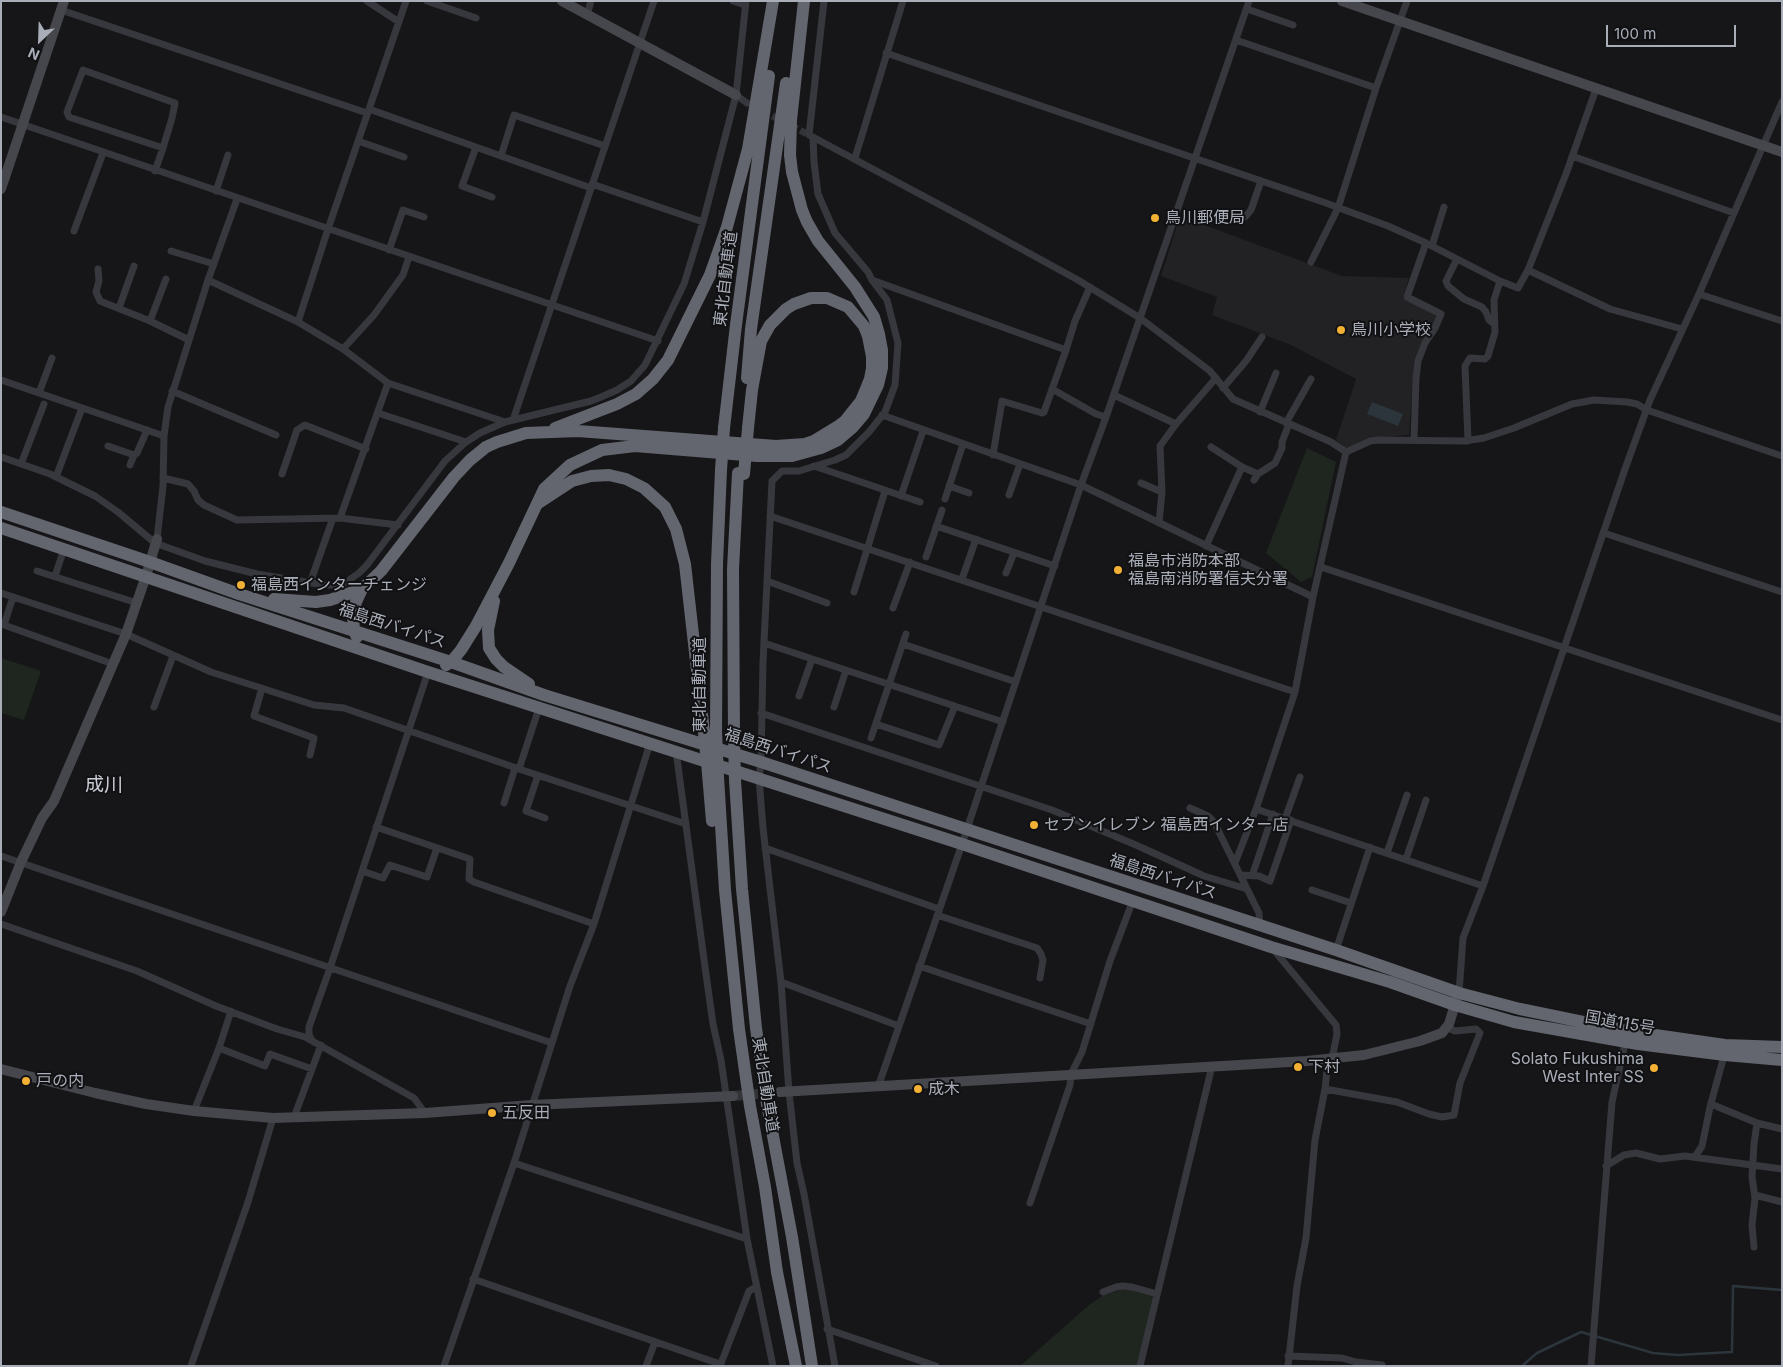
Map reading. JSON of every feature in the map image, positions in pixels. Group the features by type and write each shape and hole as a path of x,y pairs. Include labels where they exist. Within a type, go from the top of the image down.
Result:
{"highway":[{"path":"544,432 617,404 636,394 653,379 668,360 710,275 727,226 748,149 773,1"},
{"name":"東北自動車道","path":"780,1 724,428 720,470 710,732 713,775 711,811 750,1106 765,1187 777,1272 796,1366"},
{"name":"東北自動車道","path":"796,1 752,328 733,569 734,736 742,889 756,1028 767,1104 792,1236 812,1366"},
{"path":"428,672 451,662 461,650 496,589 544,489 560,472 602,450 635,446 757,456 792,456 821,448 838,440 858,422 868,407 878,385 882,368 882,350 874,317 855,287 818,240 802,210 792,172 790,155 791,120 804,1"},
{"path":"366,651 354,632 353,615 362,589 381,571 454,477 486,447 526,434 578,431 776,446 796,445 814,441 845,421 861,401 870,379 872,357 868,336 864,326 848,307 828,298 811,298 786,309 770,325 761,341 744,428"},
{"path":"537,504 572,481 591,476 609,475 644,488 665,508 676,529 685,564 710,732"},
{"name":"福島西バイパス","path":"1,512 239,594 451,662 544,695 761,762 1336,950 1457,999"},
{"name":"福島西バイパス","path":"1,528 428,672 962,844 1271,947 1390,982 1457,999"},
{"path":"239,594 287,601 316,602 330,600 362,589"},
{"path":"496,589 488,630 489,648 504,667 544,695"},
{"name":"国道115号","path":"1457,999 1520,1009 1626,1036 1782,1060"},
{"name":"国道115号","path":"1725,1050 1782,1047"}],"street":[{"path":"367,1 399,22"},
{"path":"298,322 406,1"},
{"path":"427,1 476,18"},
{"path":"562,1 736,95 747,103"},
{"path":"587,15 591,1"},
{"path":"513,420 654,1"},
{"path":"1,457 56,477 95,496 156,541 214,563 257,574 310,583 342,585 367,565 445,461 466,442 480,433 505,422 590,401 617,390 631,381 645,366 684,284 703,222 736,95 746,3 733,1"},
{"path":"824,1 809,135 812,137 818,194 835,233 868,272 887,300 898,343 895,385 882,416 869,432 846,455 799,471 782,471 772,481 759,778 781,982 784,1092 834,1366"},
{"path":"855,158 886,53 904,1"},
{"path":"1342,1 1782,152"},
{"path":"1311,262 1338,208 1376,88 1407,1"},
{"path":"878,1086 962,844 1081,485 1114,395 1248,5 1293,25"},
{"path":"1,189 62,6 501,156 703,222"},
{"path":"1236,40 1376,88"},
{"path":"886,53 1326,203 1388,226 1518,288 1528,270 1596,89"},
{"path":"155,171 163,148 172,118 175,103 83,70 67,112 69,117 163,148"},
{"path":"784,1092 1330,1059 1364,1055 1420,1041 1442,1033 1448,1028 1457,999 1463,938 1483,886 1563,648 1647,410 1782,102"},
{"path":"501,156 514,115 605,146"},
{"path":"1,117 216,192 658,340"},
{"path":"812,137 855,158 1090,288 1140,318 1210,370 1233,399 1331,442 1346,452"},
{"path":"358,141 404,157"},
{"path":"476,147 462,186 492,197"},
{"path":"74,231 103,153"},
{"path":"216,192 228,155"},
{"path":"1572,156 1734,213"},
{"path":"1245,216 1252,210 1261,181"},
{"path":"1,912 21,862 42,818 54,801 126,634 146,576 156,541 168,407 208,280 237,199"},
{"path":"1414,440 1418,361 1425,343 1441,314 1407,297 1444,207"},
{"path":"389,250 403,210 424,217"},
{"path":"171,251 214,264"},
{"path":"343,349 374,315 403,275 410,257"},
{"path":"1457,259 1446,281 1448,286 1464,299 1482,308 1489,320 1494,324"},
{"path":"119,308 134,266"},
{"path":"98,269 99,281 96,292 98,298 189,340"},
{"path":"1528,270 1610,309 1682,329"},
{"path":"150,321 166,279"},
{"path":"208,280 298,322 343,349 388,383 505,422"},
{"path":"872,280 1066,350"},
{"path":"1468,441 1465,366 1470,358 1485,359 1488,356 1495,332 1494,300 1500,281"},
{"path":"993,455 1002,401 1042,413 1066,350 1075,320 1090,288"},
{"path":"1699,294 1782,321"},
{"path":"1223,388 1246,361 1262,337"},
{"path":"39,393 52,358"},
{"path":"1260,412 1276,373"},
{"path":"1159,523 1162,492 1160,446 1176,424 1216,378"},
{"path":"1211,447 1256,477 1275,463 1282,448 1287,423 1311,379"},
{"path":"1,380 164,436"},
{"path":"310,583 366,449 388,383"},
{"path":"1052,388 1096,414 1106,417"},
{"path":"172,391 276,435"},
{"path":"1114,395 1176,424"},
{"path":"1346,452 1370,441 1468,441 1498,434 1572,404 1594,400 1637,404 1647,410 1782,456"},
{"path":"21,464 44,404"},
{"path":"56,477 82,408"},
{"path":"378,413 466,442"},
{"path":"882,416 1081,485 1313,597"},
{"path":"282,474 297,430 305,425 366,449"},
{"path":"130,465 147,430"},
{"path":"901,496 923,431"},
{"path":"945,499 963,444"},
{"path":"108,446 134,455"},
{"path":"1235,864 1256,809 1294,692 1313,597 1346,452"},
{"path":"1009,495 1020,464"},
{"path":"814,466 920,502"},
{"path":"1206,546 1242,467"},
{"path":"163,478 188,484 198,500 204,505 237,520 337,518 398,524"},
{"path":"1141,483 1162,492"},
{"path":"949,486 969,493"},
{"path":"854,592 885,491"},
{"path":"926,557 942,510"},
{"path":"770,516 1294,692"},
{"path":"936,526 1055,566"},
{"path":"1604,533 1782,592"},
{"path":"962,579 976,540"},
{"path":"55,576 64,549"},
{"path":"1006,573 1014,552"},
{"path":"893,608 910,562"},
{"path":"1321,567 1782,720"},
{"path":"37,571 137,603"},
{"path":"767,581 827,603"},
{"path":"1,593 126,634 211,672 320,706 344,708 686,824"},
{"path":"14,597 4,625 112,664"},
{"path":"871,738 906,634"},
{"path":"764,643 1002,722"},
{"path":"903,644 1016,682"},
{"path":"154,707 173,656"},
{"path":"799,696 812,659"},
{"path":"834,707 846,670"},
{"path":"312,1040 309,1035 309,1027 428,672"},
{"path":"262,688 254,716 314,738 310,755"},
{"path":"876,724 939,745 955,706"},
{"path":"504,804 539,708"},
{"path":"761,713 1052,810 1204,876 1247,889"},
{"path":"444,1366 514,1163 570,986 594,924 650,743"},
{"path":"676,751 710,1005 729,1096 746,1239 773,1366"},
{"path":"538,775 526,811 545,818"},
{"path":"1241,875 1259,876 1270,881 1300,776"},
{"path":"1387,853 1407,795"},
{"path":"1406,859 1426,800"},
{"path":"1190,808 1208,816 1214,822 1259,913 1260,926"},
{"path":"1256,809 1483,886"},
{"path":"1252,876 1273,814"},
{"path":"376,827 470,859 469,879 474,882 594,924"},
{"path":"1336,950 1370,847"},
{"path":"362,870 383,878 390,865 427,877 437,848"},
{"path":"766,848 1037,948 1043,960 1040,978"},
{"path":"1,856 552,1043"},
{"path":"1312,890 1352,903"},
{"path":"1030,1204 1070,1085 1071,1074 1082,1052 1110,961 1133,900"},
{"path":"1,924 137,971 231,1011 312,1040 414,1098 425,1113"},
{"path":"1271,947 1336,1025 1337,1034 1330,1059 1315,1140 1306,1238 1297,1286 1288,1366"},
{"path":"919,966 1091,1024"},
{"path":"781,982 899,1026"},
{"path":"194,1111 219,1048 231,1011"},
{"path":"1325,1089 1397,1102 1442,1117 1454,1115 1460,1083 1480,1032 1476,1029 1455,1031 1448,1028"},
{"path":"1591,1366 1612,1102 1626,1036"},
{"path":"294,1117 321,1045"},
{"path":"219,1048 266,1066 270,1054 312,1069"},
{"path":"1695,1157 1702,1146 1725,1050"},
{"path":"1140,1366 1212,1066"},
{"path":"1,1069 95,1093 194,1111 273,1118 425,1113 532,1105 729,1096"},
{"path":"1711,1104 1757,1123 1782,1129"},
{"path":"191,1366 248,1202 273,1118"},
{"path":"1754,1247 1752,1225 1755,1195 1752,1165 1757,1123"},
{"path":"1606,1166 1631,1153 1660,1159 1678,1156 1695,1157 1782,1169"},
{"path":"514,1163 746,1239"},
{"path":"1755,1195 1782,1202"},
{"path":"473,1279 720,1365 749,1291 756,1287"},
{"path":"1103,1292 1123,1286 1157,1294"},
{"path":"827,1329 936,1366"},
{"path":"646,1366 655,1342"},
{"path":"1288,1356 1342,1358 1356,1362 1382,1365"}],"shaded area":[{"name":"鳥川小学校","path":"1180,216 1342,276 1409,278 1403,298 1437,316 1414,362 1409,435 1367,438 1346,448 1336,440 1356,379 1291,345 1212,315 1217,297 1161,276"},
{"path":"1372,402 1403,414 1398,426 1367,414"},
{"path":"1307,448 1336,462 1312,577 1301,582 1266,553"},
{"path":"1,658 41,671 24,720 1,713"},
{"path":"1120,1290 1131,1290 1154,1297 1137,1366 1020,1366 1089,1305 1102,1296"}],"waterway":[{"path":"1522,1366 1537,1353 1581,1332 1653,1353 1677,1355 1732,1352 1733,1286 1782,1290"}],"tunnel":[{"path":"763,111 809,135"},
{"path":"733,1096 780,1092"}],"place":[{"name":"鳥川郵便局","path":"1155,218"},
{"name":"鳥川小学校","path":"1341,330"},
{"name":"福島市消防本部 福島南消防署信夫分署","path":"1118,570"},
{"name":"福島西インターチェンジ","path":"241,585"},
{"name":"セブンイレブン 福島西インター店","path":"1034,825"},
{"name":"下村","path":"1298,1067"},
{"name":"Solato Fukushima West Inter SS","path":"1654,1068"},
{"name":"戸の内","path":"26,1081"},
{"name":"成木","path":"918,1089"},
{"name":"五反田","path":"492,1113"}],"district":[{"name":"成川","path":"104,785"}]}
